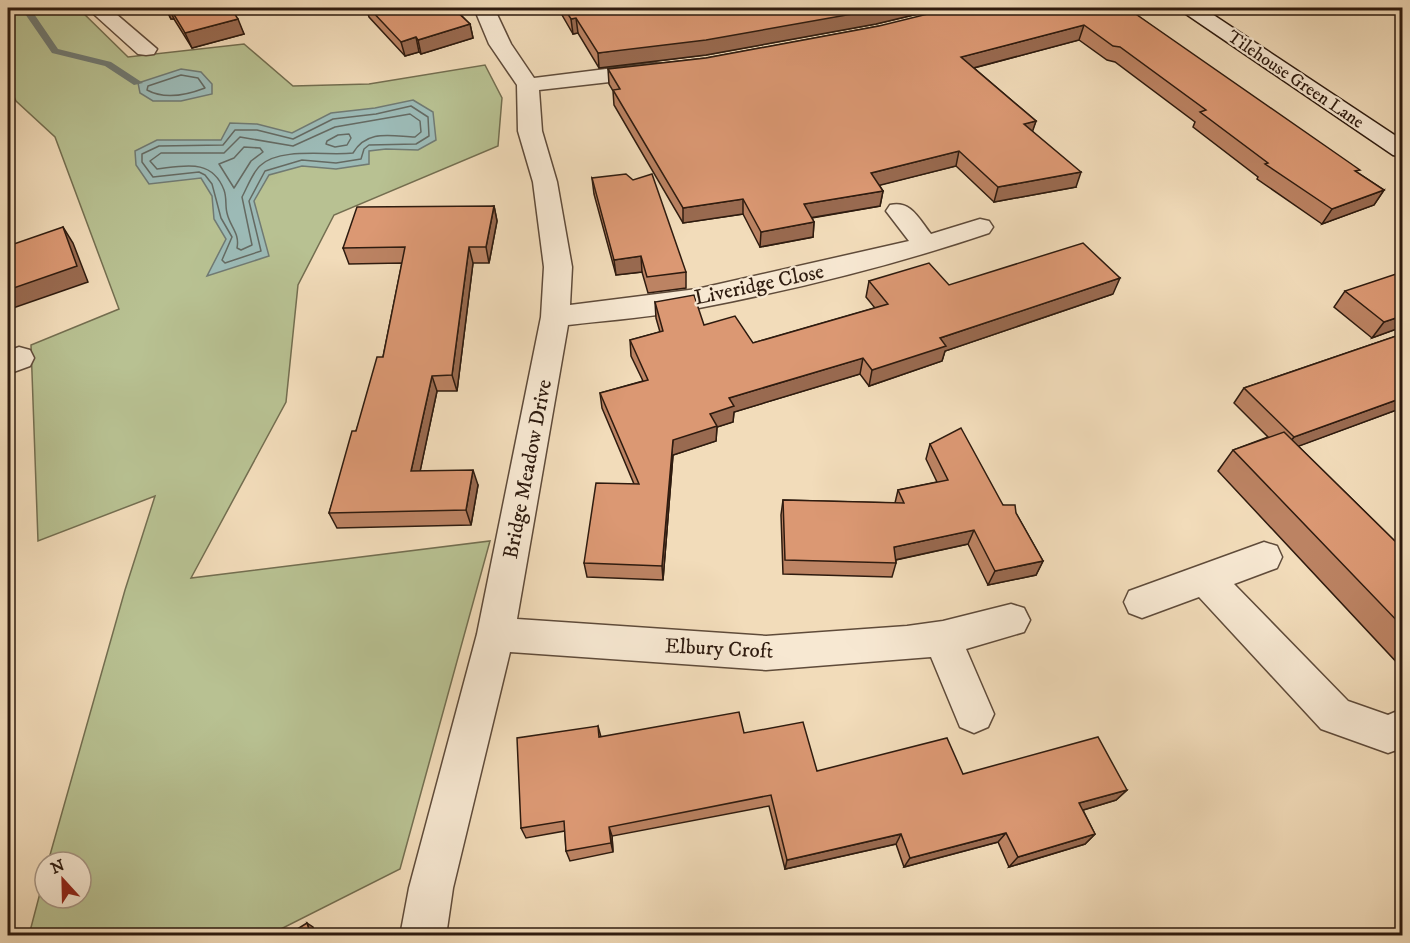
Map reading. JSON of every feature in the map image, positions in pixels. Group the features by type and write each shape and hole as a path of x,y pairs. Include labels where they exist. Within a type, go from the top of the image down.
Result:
{"street":[{"path":"97,8 146,49"},
{"path":"484,8 501,44 528,85 670,69"},
{"name":"Tilehouse Green Lane","path":"1190,8 1402,150"},
{"name":"Bridge Meadow Drive","path":"423,936 431,888 496,634 555,317 558,267 544,182 530,131 528,85"},
{"path":"899,211 926,245"},
{"name":"Liveridge Close","path":"555,317 697,299 926,245 980,227"},
{"path":"1142,602 1208,580 1264,557"},
{"path":"1208,580 1335,716 1388,734 1402,728"},
{"name":"Elbury Croft","path":"496,634 766,652 943,638 1011,620"},
{"path":"943,638 974,714"}],"green space":[{"path":"8,8 78,8 128,57 244,44 293,86 369,84 485,65 502,98 498,146 334,215 298,285 286,402 191,578 490,541 400,869 269,935 29,935 36,910 93,910 93,850 51,850 125,590 155,496 38,541 31,345 119,309 55,137 16,101 8,84"}],"water":[{"path":"181,69 201,72 212,84 212,94 181,101 153,101 140,93 138,83"},
{"path":"413,100 433,112 436,140 418,150 369,151 369,164 336,169 302,166 269,175 254,201 269,256 207,276 226,239 214,219 212,196 201,178 149,184 136,165 135,151 157,140 221,140 230,123 257,124 292,133 331,113 375,108"}],"building":[{"path":"170,8 231,8 238,19 185,33"},
{"path":"369,8 453,8 470,24 418,40 416,37 401,42"},
{"path":"564,8 886,8 706,40 598,53 576,18 571,19"},
{"path":"952,8 1127,8 1360,170 1355,171 1384,190 1332,209 1265,164 1268,163 1200,112 1206,110 1120,47 1113,46 1084,25 961,57 1036,121 1024,124 1081,172 998,187 959,151 871,173 883,191 804,204 814,222 761,232 743,199 683,208 613,90 620,89 608,69 706,58 879,26"},
{"path":"626,174 633,180 652,174 686,272 647,277 641,256 614,260 592,178"},
{"path":"494,206 486,247 469,247 452,375 432,376 411,471 473,470 466,510 329,513 352,431 356,431 377,357 383,357 405,247 343,248 357,207"},
{"path":"63,227 77,266 8,290 8,246"},
{"path":"1083,243 1120,278 940,338 946,346 872,370 863,358 729,398 734,406 710,414 717,426 673,440 662,566 584,563 596,483 639,484 600,393 648,380 630,340 663,331 655,302 694,295 704,325 735,316 753,343 888,304 869,281 929,263 949,285"},
{"path":"1402,272 1402,316 1384,322 1345,291"},
{"path":"1402,334 1402,398 1294,437 1244,388"},
{"path":"961,428 1003,505 1015,505 1016,513 1043,561 995,571 974,530 894,547 896,563 785,560 783,500 904,503 898,490 948,480 930,444"},
{"path":"1284,432 1402,548 1402,626 1233,450"},
{"path":"739,712 744,733 803,722 817,771 947,738 963,774 1098,737 1127,790 1079,803 1095,834 1018,857 1006,833 910,858 901,834 787,860 771,795 609,827 611,843 566,851 564,821 521,828 517,738 598,726 599,737"},
{"path":"307,923 311,936 286,936"}],"waterway":[{"path":"26,8 55,51 108,64 138,83"}]}
